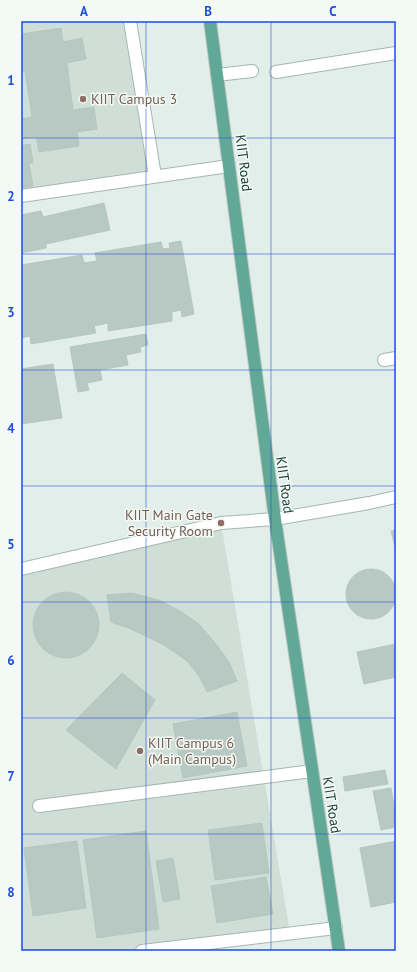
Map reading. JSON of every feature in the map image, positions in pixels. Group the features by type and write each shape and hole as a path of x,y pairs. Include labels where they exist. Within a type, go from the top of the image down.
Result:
{"main road":[{"name":"KIIT Road","path":"210,21 274,519 339,951"}],"street":[{"path":"130,21 155,176"},
{"path":"276,72 396,53"},
{"path":"217,75 252,71"},
{"path":"21,196 229,166"},
{"path":"21,569 221,523 274,519 396,497"},
{"path":"39,806 312,771"},
{"path":"142,951 336,928"}],"shaded area":[{"name":"KIIT Campus 3","path":"21,21 136,21 155,176 21,196"},
{"name":"KIIT Campus 6 (Main Campus)","path":"221,523 290,933 142,951 21,951 21,569"}],"building":[{"path":"61,28 63,42 82,38 86,59 67,63 73,110 94,107 97,129 77,132 79,146 39,152 36,137 21,139 21,119 32,117 25,71 21,71 21,34"},
{"path":"30,144 33,163 29,163 33,186 21,188 21,146"},
{"path":"104,203 110,230 46,244 46,248 21,253 21,215 41,211 43,217"},
{"path":"181,241 194,314 182,317 181,310 172,312 172,321 108,331 108,323 94,326 96,333 31,344 30,336 21,338 21,265 82,255 84,263 97,261 95,253 161,242 163,249 170,248 169,243"},
{"path":"146,334 148,345 140,347 141,352 126,355 128,365 100,370 102,380 87,383 89,390 78,392 70,347"},
{"path":"53,364 62,418 21,424 21,369"},
{"path":"396,530 396,551 391,531"},
{"path":"366,569 376,569 389,576 396,589 396,599 389,612 376,619 366,619 357,615 350,608 346,599 346,589 350,580 357,573"},
{"path":"60,592 72,592 84,597 94,607 99,619 97,638 84,653 72,658 60,658 48,653 38,643 33,631 33,619 38,607 48,597"},
{"path":"132,593 159,600 180,611 199,624 229,662 237,681 207,692 199,676 187,661 164,645 131,629 111,622 107,595"},
{"path":"396,644 396,677 364,684 357,652"},
{"path":"122,673 155,700 116,769 66,730"},
{"path":"237,712 247,766 183,778 173,724"},
{"path":"385,770 388,784 345,791 343,777"},
{"path":"391,788 396,816 396,827 381,830 373,791"},
{"path":"262,823 269,873 215,880 208,830"},
{"path":"146,831 159,929 97,938 83,840"},
{"path":"77,841 86,908 33,916 24,848"},
{"path":"396,841 396,902 371,907 360,848"},
{"path":"173,858 180,899 163,902 156,861"},
{"path":"266,877 273,914 217,923 211,886"}],"place":[{"name":"KIIT Campus 3","path":"83,99"},
{"name":"KIIT Main Gate Security Room","path":"221,523"},
{"name":"KIIT Campus 6 (Main Campus)","path":"140,751"}]}
